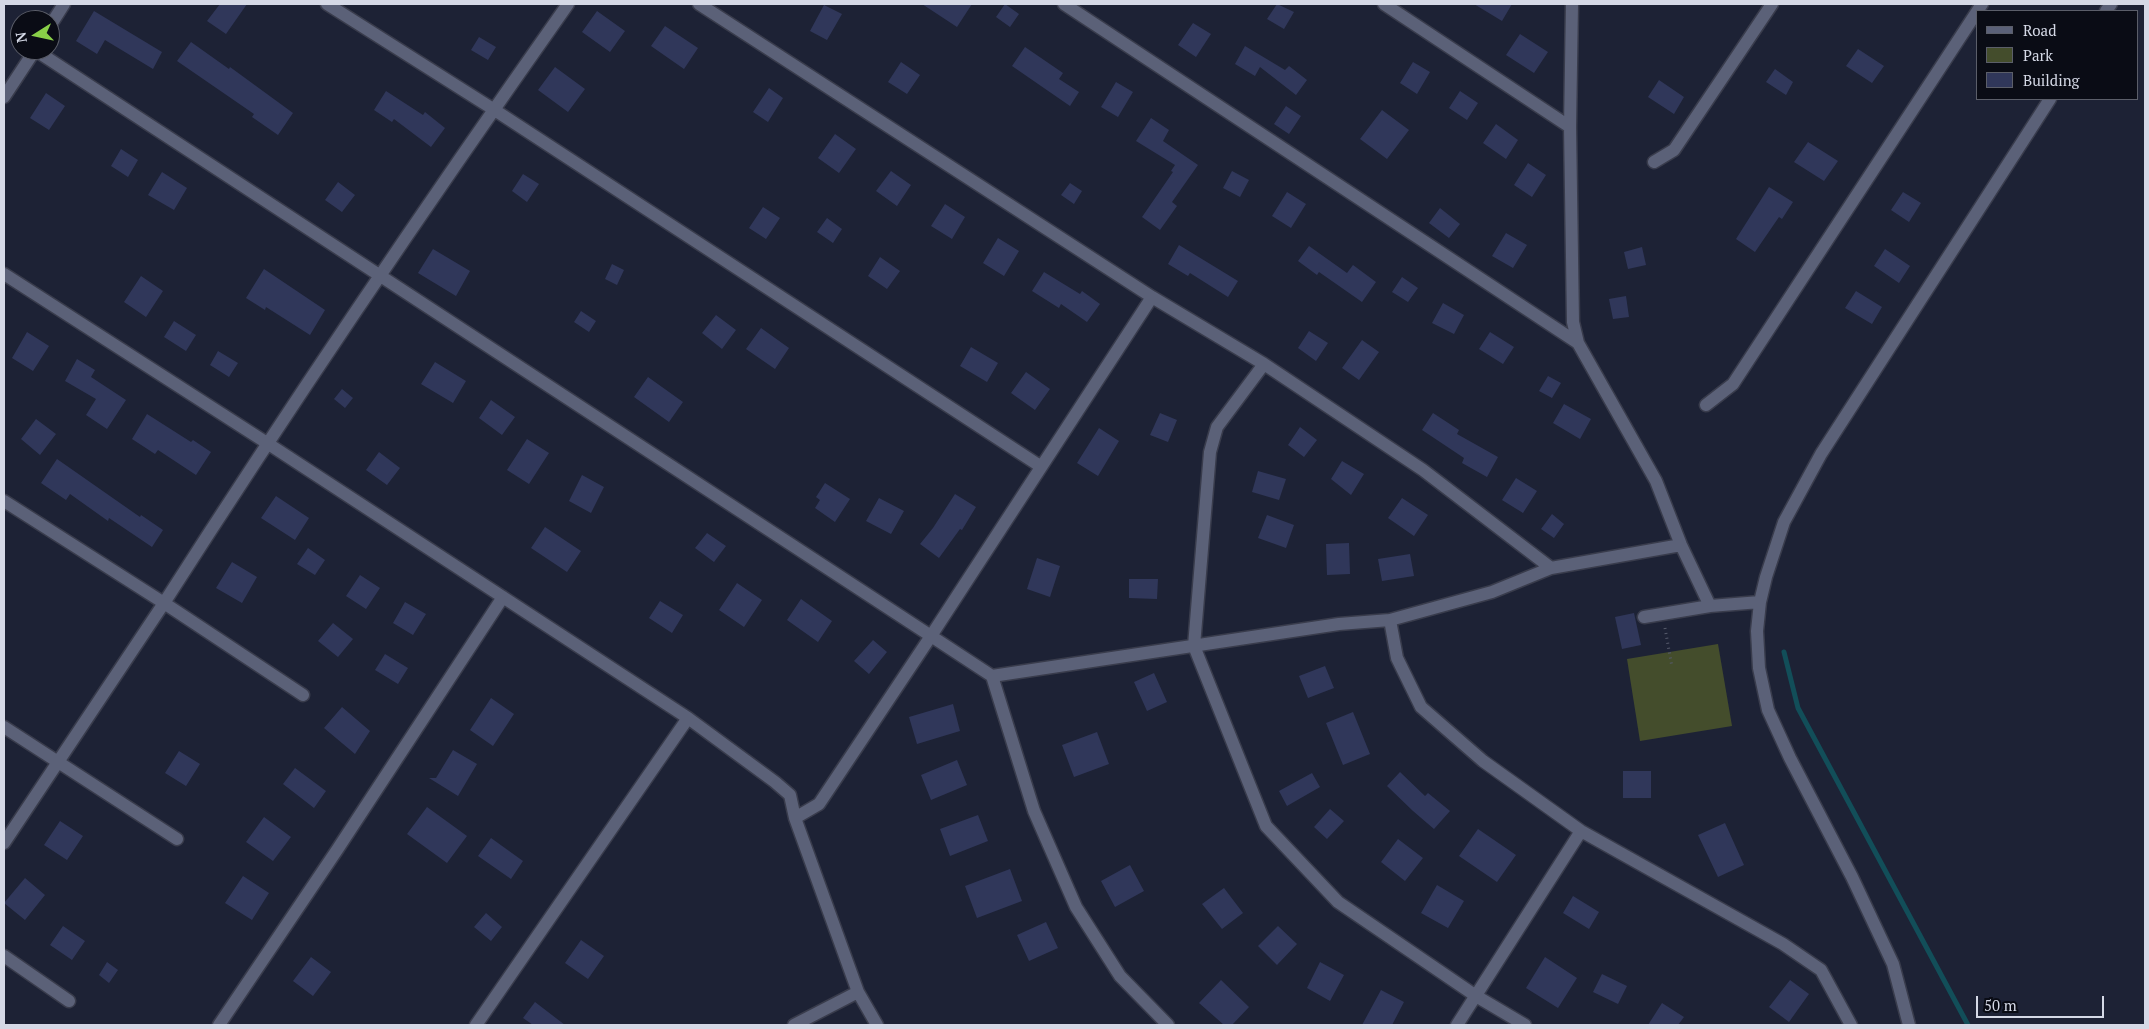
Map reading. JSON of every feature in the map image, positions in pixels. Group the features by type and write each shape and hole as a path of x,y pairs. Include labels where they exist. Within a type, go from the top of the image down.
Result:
{"street":[{"path":"327,4 493,109 1040,466"},
{"path":"4,843 380,274 493,109 568,4"},
{"path":"699,4 1152,297 1264,364 1423,470 1551,568"},
{"path":"1064,4 1578,343"},
{"path":"1384,4 1570,127"},
{"path":"1572,4 1570,127 1573,322 1578,343 1656,481 1681,545 1710,606"},
{"path":"1654,162 1674,150 1772,4"},
{"path":"1706,405 1733,384 1976,13"},
{"path":"4,97 28,60"},
{"path":"50,60 992,676 1034,811 1076,907 1120,976 1168,1025"},
{"path":"1909,1025 1893,964 1852,877 1790,758 1768,710 1759,668 1757,630 1760,602 1784,522 1821,454 2049,100"},
{"path":"4,274 688,718 790,795 795,818 858,992 877,1025"},
{"path":"795,818 819,804 1152,297"},
{"path":"1264,364 1217,427 1210,452 1194,646 1266,826 1338,902 1476,996 1525,1025"},
{"path":"4,501 164,603 303,695"},
{"path":"992,676 1339,624 1390,620 1492,592 1551,568 1681,545"},
{"path":"219,1025 338,850 503,597"},
{"path":"1644,617 1710,606 1760,602"},
{"path":"1390,620 1397,658 1421,707 1483,761 1581,831 1783,944 1821,970 1851,1025"},
{"path":"476,1025 688,718"},
{"path":"4,727 176,839"},
{"path":"1457,1025 1581,831"},
{"path":"4,956 69,1001"},
{"path":"794,1025 858,992"}],"path":[{"path":"1663,614 1672,667"}],"green space":[{"path":"1718,644 1732,726 1640,741 1627,659"}],"building":[{"path":"220,4 247,4 226,34 207,21"},
{"path":"922,4 972,4 957,27"},
{"path":"1005,4 1019,14 1010,27 996,17"},
{"path":"1277,4 1294,12 1284,29 1267,19"},
{"path":"1474,4 1512,4 1502,21"},
{"path":"824,5 842,14 827,40 810,31"},
{"path":"94,11 162,52 153,69 105,40 97,54 76,41"},
{"path":"597,11 625,31 610,52 582,32"},
{"path":"1193,23 1211,34 1196,57 1178,45"},
{"path":"665,26 698,48 684,69 651,46"},
{"path":"1520,34 1548,52 1534,73 1506,55"},
{"path":"479,37 496,47 488,60 471,50"},
{"path":"191,42 229,69 230,67 293,113 278,135 252,117 254,114 177,61"},
{"path":"1245,46 1285,70 1289,66 1307,80 1296,95 1260,67 1255,76 1235,64"},
{"path":"1025,47 1063,73 1059,79 1079,92 1070,106 1012,66"},
{"path":"1858,49 1884,66 1872,83 1846,66"},
{"path":"901,62 920,75 907,94 888,82"},
{"path":"1413,62 1430,72 1417,94 1400,83"},
{"path":"555,67 585,89 568,112 538,90"},
{"path":"1775,69 1793,82 1786,95 1766,82"},
{"path":"1659,80 1684,97 1674,114 1648,97"},
{"path":"1116,82 1133,92 1118,117 1101,107"},
{"path":"769,88 783,98 768,122 753,112"},
{"path":"386,91 423,115 425,112 445,128 431,147 394,119 392,122 374,110"},
{"path":"1460,91 1478,103 1467,120 1449,108"},
{"path":"46,93 65,106 49,130 30,118"},
{"path":"1286,106 1301,116 1289,134 1274,124"},
{"path":"1382,110 1409,130 1387,159 1360,139"},
{"path":"1151,118 1169,130 1163,141 1198,165 1172,202 1177,206 1160,230 1142,217 1173,172 1171,171 1175,165 1136,141"},
{"path":"1496,124 1518,140 1506,159 1483,143"},
{"path":"835,134 856,149 839,173 818,158"},
{"path":"1808,142 1838,161 1824,181 1794,162"},
{"path":"121,149 138,160 128,177 111,166"},
{"path":"1528,163 1546,175 1532,197 1514,185"},
{"path":"891,171 911,185 897,206 876,191"},
{"path":"1232,171 1249,180 1240,197 1223,188"},
{"path":"162,172 187,188 174,210 148,195"},
{"path":"523,174 539,184 527,202 512,191"},
{"path":"338,182 355,195 342,212 325,200"},
{"path":"1070,183 1082,191 1074,204 1061,195"},
{"path":"1769,187 1793,202 1782,219 1779,217 1755,252 1736,239"},
{"path":"1287,192 1306,204 1291,228 1272,216"},
{"path":"1903,192 1921,203 1909,222 1891,210"},
{"path":"945,204 965,217 952,239 931,226"},
{"path":"763,207 780,218 766,239 749,228"},
{"path":"1440,208 1460,224 1449,238 1429,223"},
{"path":"827,218 842,229 833,243 817,232"},
{"path":"1506,233 1527,245 1513,268 1492,256"},
{"path":"998,238 1019,251 1004,276 983,263"},
{"path":"1179,245 1238,281 1228,297 1190,273 1188,276 1168,264"},
{"path":"1309,246 1347,273 1353,265 1376,282 1362,302 1319,272 1317,275 1298,261"},
{"path":"1642,247 1646,265 1628,269 1624,252"},
{"path":"433,249 470,271 456,296 418,273"},
{"path":"1885,249 1910,266 1899,283 1874,266"},
{"path":"880,257 900,271 887,289 868,276"},
{"path":"612,264 624,270 617,285 605,279"},
{"path":"264,269 325,310 310,335 266,307 265,310 246,298"},
{"path":"1044,272 1080,294 1082,291 1100,304 1087,322 1061,304 1059,308 1032,291"},
{"path":"141,276 163,291 146,317 124,302"},
{"path":"1402,277 1418,288 1408,302 1392,292"},
{"path":"1856,291 1882,307 1872,324 1845,308"},
{"path":"1626,296 1629,317 1613,319 1609,299"},
{"path":"1443,303 1464,315 1454,334 1432,323"},
{"path":"581,311 596,321 589,332 574,322"},
{"path":"716,315 736,330 722,349 702,333"},
{"path":"174,321 196,335 186,351 164,337"},
{"path":"761,328 789,348 775,369 746,349"},
{"path":"1309,331 1328,343 1316,361 1298,348"},
{"path":"27,332 49,346 33,371 12,358"},
{"path":"1490,332 1514,347 1503,364 1479,349"},
{"path":"1362,340 1379,352 1359,380 1342,368"},
{"path":"971,347 998,363 987,382 960,366"},
{"path":"218,351 238,363 229,377 210,365"},
{"path":"77,359 95,370 91,377 126,400 107,429 86,415 96,399 65,381"},
{"path":"435,362 466,381 453,403 421,384"},
{"path":"1026,372 1050,389 1035,410 1011,393"},
{"path":"1548,376 1561,383 1552,398 1539,391"},
{"path":"648,377 683,402 669,422 634,397"},
{"path":"342,389 353,398 345,408 334,399"},
{"path":"491,400 515,417 502,435 479,418"},
{"path":"1564,404 1591,419 1580,439 1553,423"},
{"path":"1160,413 1177,420 1168,442 1150,435"},
{"path":"1433,413 1459,430 1457,434 1498,457 1487,477 1462,463 1464,458 1422,430"},
{"path":"147,414 191,442 193,440 211,452 196,475 158,450 155,454 132,439"},
{"path":"36,419 56,434 40,455 21,439"},
{"path":"1300,427 1317,440 1304,457 1288,445"},
{"path":"1099,428 1119,441 1098,476 1077,463"},
{"path":"527,439 549,453 529,484 507,470"},
{"path":"379,452 400,468 387,485 366,470"},
{"path":"57,459 140,517 141,515 163,530 152,547 109,518 108,521 70,494 66,500 41,483"},
{"path":"1342,461 1364,474 1351,495 1331,479"},
{"path":"1258,471 1286,479 1279,500 1252,492"},
{"path":"582,475 604,487 591,513 569,501"},
{"path":"1516,478 1537,491 1523,513 1502,500"},
{"path":"825,483 850,499 835,522 815,508 820,500 816,497"},
{"path":"955,494 976,507 962,530 960,529 939,558 920,544"},
{"path":"276,496 309,518 295,540 261,518"},
{"path":"879,498 904,511 891,534 866,521"},
{"path":"1402,498 1428,515 1414,536 1388,518"},
{"path":"1552,514 1564,524 1554,538 1541,529"},
{"path":"1267,515 1294,525 1286,548 1258,538"},
{"path":"545,527 581,551 567,572 531,548"},
{"path":"707,533 726,546 714,562 695,548"},
{"path":"1349,543 1350,574 1327,575 1326,544"},
{"path":"308,548 325,560 315,575 297,564"},
{"path":"1410,554 1414,576 1382,581 1378,559"},
{"path":"1037,558 1060,566 1050,597 1027,589"},
{"path":"232,562 257,577 242,603 216,588"},
{"path":"360,575 380,588 366,609 346,596"},
{"path":"1129,579 1158,579 1157,599 1129,598"},
{"path":"737,583 762,600 744,627 719,610"},
{"path":"801,599 832,621 818,642 787,620"},
{"path":"660,601 683,615 672,633 649,618"},
{"path":"405,602 426,614 413,635 393,623"},
{"path":"1634,613 1641,645 1622,649 1615,617"},
{"path":"333,623 353,639 338,657 318,641"},
{"path":"873,640 887,652 869,674 854,661"},
{"path":"385,654 408,668 398,684 375,670"},
{"path":"1325,666 1334,688 1308,698 1299,676"},
{"path":"1154,673 1167,702 1147,711 1134,682"},
{"path":"491,698 514,714 493,746 470,730"},
{"path":"953,704 960,731 917,744 909,717"},
{"path":"342,707 370,731 355,754 324,728"},
{"path":"1353,712 1370,754 1343,765 1326,723"},
{"path":"1097,732 1109,764 1074,777 1062,745"},
{"path":"453,750 477,764 458,796 429,778 436,778"},
{"path":"179,751 200,764 186,786 165,773"},
{"path":"957,760 967,785 931,800 921,775"},
{"path":"295,768 326,791 314,808 283,784"},
{"path":"1623,771 1651,771 1651,798 1623,798"},
{"path":"1400,772 1425,796 1428,793 1450,811 1434,829 1387,786"},
{"path":"1312,773 1320,787 1287,806 1279,791"},
{"path":"427,807 467,836 447,863 407,834"},
{"path":"1330,809 1344,821 1327,839 1314,827"},
{"path":"978,815 988,841 950,856 940,829"},
{"path":"264,817 291,837 273,861 246,842"},
{"path":"60,821 83,836 67,860 44,845"},
{"path":"1725,823 1744,865 1718,877 1698,835"},
{"path":"1478,829 1516,855 1497,882 1459,856"},
{"path":"491,838 523,861 511,879 478,856"},
{"path":"1398,839 1423,858 1405,881 1381,862"},
{"path":"1130,865 1144,891 1115,907 1101,881"},
{"path":"1010,869 1022,901 977,918 965,886"},
{"path":"243,876 269,893 252,920 225,903"},
{"path":"25,878 45,895 25,920 4,903"},
{"path":"1437,885 1464,901 1448,928 1421,913"},
{"path":"1224,888 1243,913 1222,929 1202,904"},
{"path":"1573,896 1599,912 1589,929 1563,913"},
{"path":"486,913 502,927 491,941 474,927"},
{"path":"1046,922 1058,948 1029,961 1017,935"},
{"path":"63,926 85,941 72,960 50,945"},
{"path":"1278,926 1297,944 1277,965 1258,946"},
{"path":"581,940 604,956 588,979 565,963"},
{"path":"311,957 331,972 313,996 293,981"},
{"path":"1545,957 1577,978 1558,1008 1526,988"},
{"path":"107,962 118,970 109,983 99,975"},
{"path":"1320,962 1344,975 1330,1001 1307,988"},
{"path":"1602,974 1627,986 1618,1004 1593,992"},
{"path":"1221,980 1249,1007 1232,1025 1224,1025 1199,1003"},
{"path":"1790,980 1809,994 1789,1022 1769,1007"},
{"path":"1381,990 1404,1002 1392,1025 1362,1025"},
{"path":"535,1002 565,1025 533,1025 523,1018"},
{"path":"1662,1003 1684,1017 1678,1025 1648,1025"}],"waterway":[{"path":"1784,652 1798,708 1968,1025"}]}
